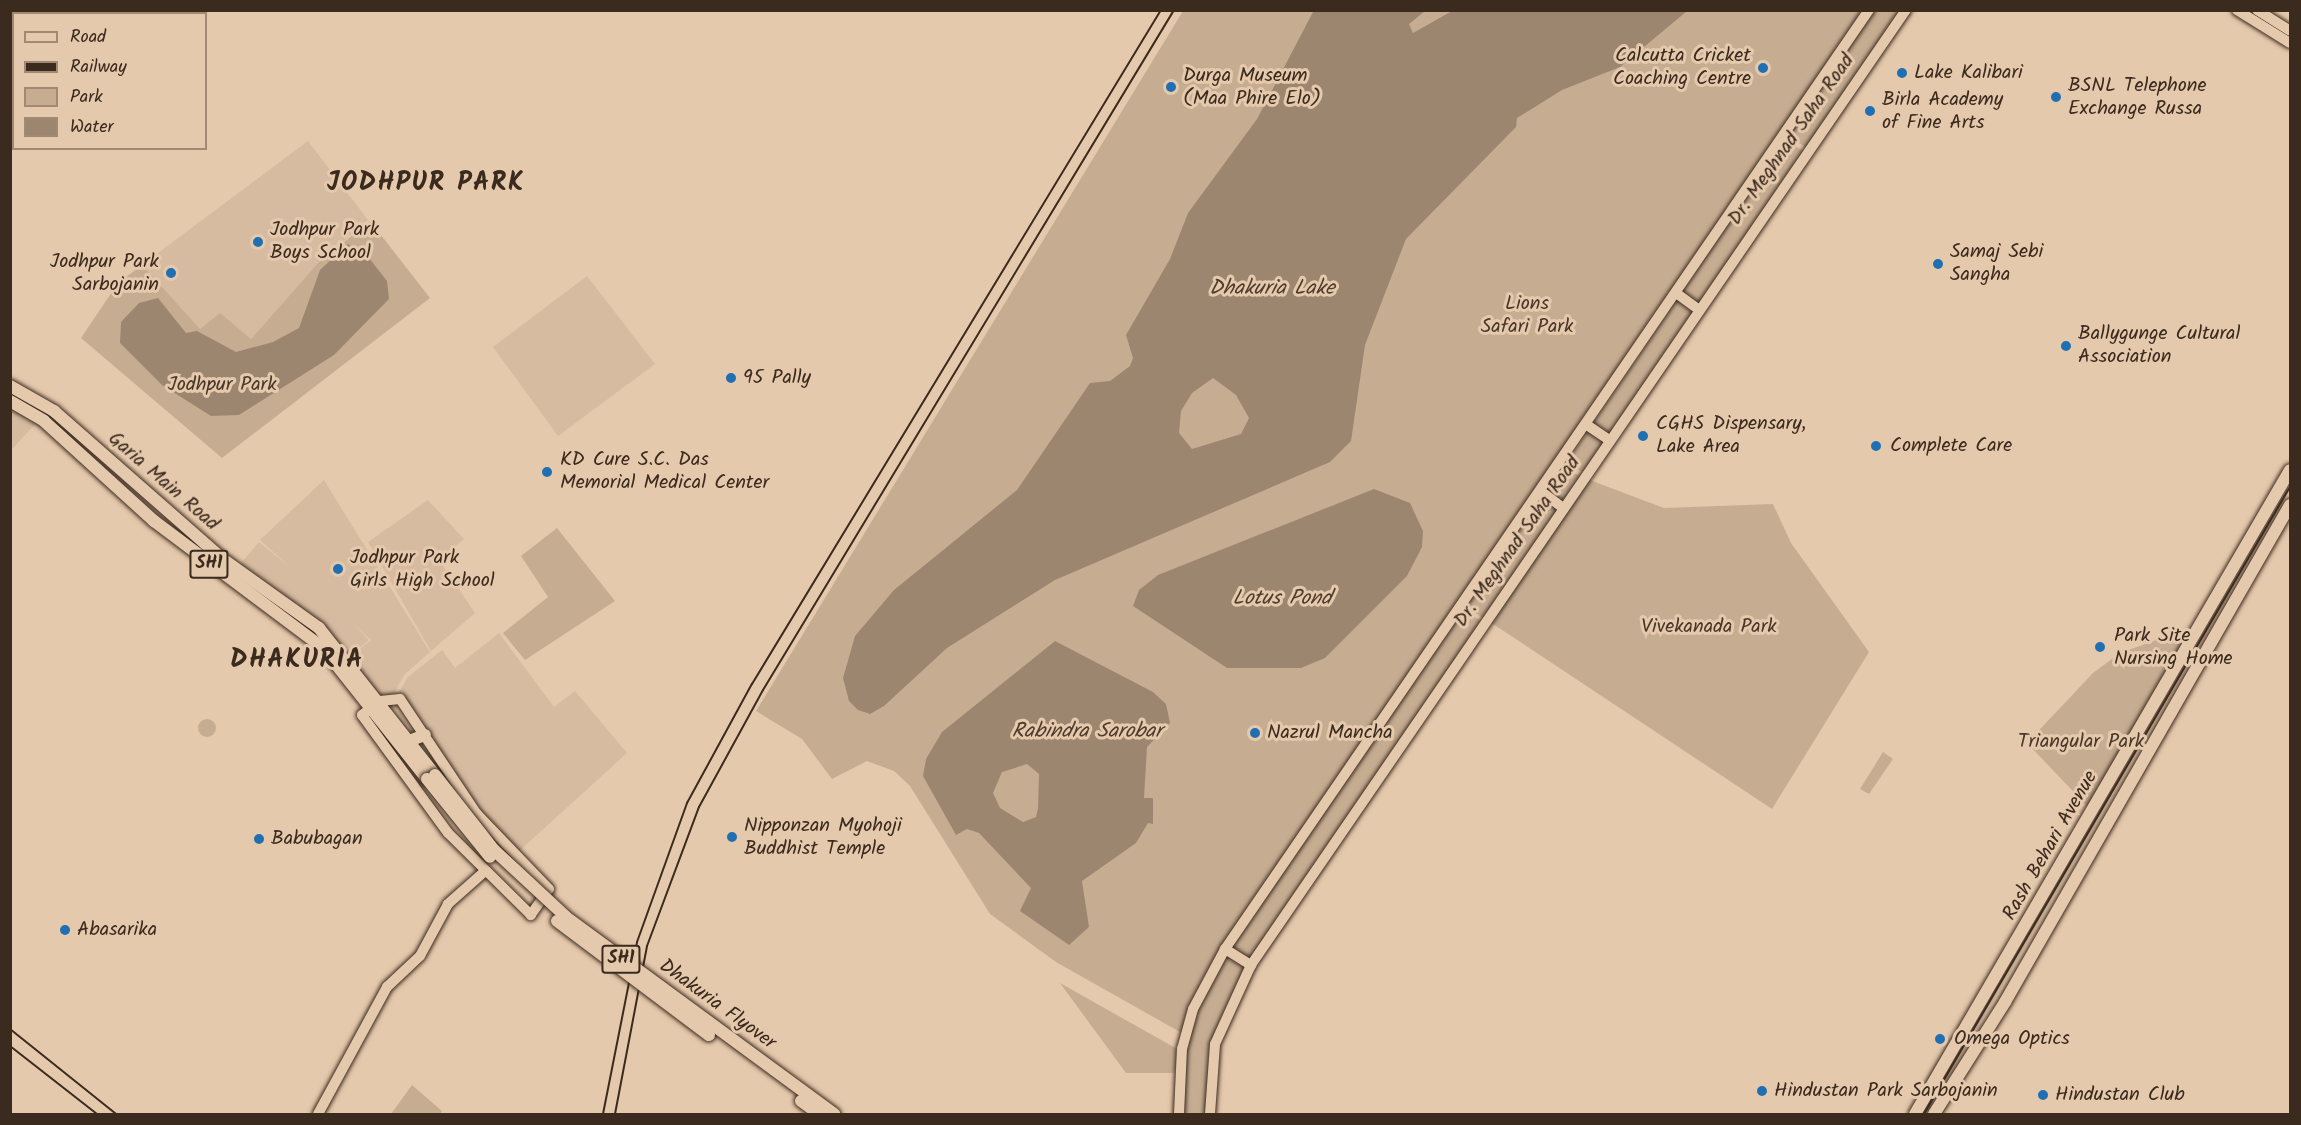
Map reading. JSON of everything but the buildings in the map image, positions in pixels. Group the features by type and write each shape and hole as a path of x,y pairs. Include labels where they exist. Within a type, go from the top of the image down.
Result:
{"main road":[{"name":"Garia Main Road","path":"10,386 54,411 226,563 319,628 371,708 400,747"},
{"name":"SH1","path":"10,401 66,438 154,521 323,648 371,708"},
{"name":"Rash Behari Avenue","path":"1915,1114 2290,470"},
{"name":"Rash Behari Avenue","path":"1934,1114 2006,1002 2290,505"},
{"path":"400,747 425,735"},
{"name":"Dhakuria Flyover","path":"400,747 431,777 494,850 557,910 834,1114"},
{"name":"Dhakuria Flyover","path":"431,777 473,839 548,913 819,1114"}],"street":[{"name":"Dr. Meghnad Saha Road","path":"1179,1114 1182,1049 1193,1009 1225,949 1542,492 1869,10"},
{"name":"Dr. Meghnad Saha Road","path":"1210,1114 1215,1044 1251,964 1610,440 1697,309 1906,10"},
{"path":"2237,10 2290,43"},
{"path":"2257,10 2290,31"},
{"path":"1676,293 1697,309"},
{"path":"1587,425 1610,440"},
{"path":"1542,492 1563,508"},
{"path":"400,699 476,813 549,888 531,915 448,833 400,747 371,708 400,699"},
{"path":"318,1114 387,987 420,956 448,904 485,872"},
{"path":"1225,949 1251,964"}],"shaded area":[{"name":"Jodhpur Park Boys School","path":"308,141 368,220 318,263 251,339 200,330 142,265"},
{"path":"587,276 655,364 558,436 493,347"},
{"path":"10,397 39,420 11,450 10,450"},
{"name":"Jodhpur Park Girls High School","path":"324,480 430,652 404,675 392,697 364,692 344,661 371,640 260,540"},
{"path":"428,500 464,539 439,560 475,613 431,651 368,542"},
{"path":"259,542 326,596 369,640 344,660 322,631 232,574"},
{"path":"499,633 554,707 575,691 627,753 517,853 478,813 395,699 408,677 442,650 455,668"}],"green space":[{"name":"Lions Safari Park","path":"1183,11 1867,11 1225,946 1187,1036 1056,962 990,914 910,786 894,771 867,761 832,779 802,739 756,711"},
{"path":"1871,11 1901,11 1808,148 1786,136"},
{"path":"1785,141 1804,151 1586,473 1565,465"},
{"name":"Jodhpur Park","path":"370,221 430,298 222,458 81,338 118,283 142,265 200,329 220,313 251,339 318,263"},
{"path":"1562,468 1583,477 1485,619 1466,607"},
{"name":"Vivekanada Park","path":"1587,479 1664,508 1773,504 1791,543 1869,652 1772,809 1490,622"},
{"path":"557,528 615,601 525,660 503,633 548,597 521,556"},
{"path":"1464,610 1482,622 1251,962 1229,949"},
{"name":"Triangular Park","path":"2193,627 2159,682 2089,808 2027,743 2093,673 2120,653"},
{"path":"203,719 211,719 216,724 214,735 203,737 198,732 198,724"},
{"path":"1883,752 1893,759 1869,794 1860,789"},
{"path":"1227,953 1248,966 1224,1014 1207,1114 1181,1114 1180,1082 1196,1009"},
{"path":"1060,983 1179,1050 1174,1073 1126,1073"},
{"path":"412,1085 442,1111 440,1114 391,1114"}],"water":[{"name":"Dhakuria Lake","path":"1314,10 1425,11 1409,24 1413,33 1452,11 1687,11 1620,67 1562,90 1517,118 1516,127 1406,239 1365,345 1351,441 1330,462 1055,580 947,648 884,706 870,714 858,710 849,701 843,678 855,636 894,590 1017,490 1090,383 1110,381 1130,366 1133,358 1126,335 1170,259 1188,213 1257,119","holes":["1213,378 1236,395 1249,418 1241,434 1192,449 1179,433 1181,411 1192,393"]},
{"path":"348,244 369,258 387,281 389,299 334,355 239,415 211,416 162,385 120,343 121,322 139,303 158,298 186,333 197,331 236,352 273,342 299,328 320,270"},
{"name":"Lotus Pond","path":"1374,489 1410,503 1423,531 1422,547 1407,576 1325,658 1301,668 1227,668 1133,606 1139,590 1158,575"},
{"name":"Rabindra Sarobar","path":"1055,641 1153,692 1166,704 1170,723 1147,747 1144,798 1153,798 1153,824 1148,823 1136,843 1082,881 1089,927 1069,945 1020,911 1031,888 979,833 967,829 956,835 923,776 926,759 942,732","holes":["1027,764 1039,774 1036,817 1023,822 1000,808 993,793 1002,772"]}],"tram line":[{"path":"1924,1114 2290,487"}],"railway":[{"path":"603,1114 637,942 687,803 752,684 1161,10"},
{"path":"615,1114 647,946 699,807 763,690 1174,10"},
{"path":"10,1029 116,1114"},
{"path":"10,1046 97,1114"}],"place":[{"name":"Calcutta Cricket Coaching Centre","path":"1763,68"},
{"name":"Lake Kalibari","path":"1902,73"},
{"name":"Durga Museum (Maa Phire Elo)","path":"1171,87"},
{"name":"BSNL Telephone Exchange Russa","path":"2056,97"},
{"name":"Birla Academy of Fine Arts","path":"1870,111"},
{"name":"Jodhpur Park Boys School","path":"258,242"},
{"name":"Samaj Sebi Sangha","path":"1938,264"},
{"name":"Jodhpur Park Sarbojanin","path":"171,273"},
{"name":"Ballygunge Cultural Association","path":"2066,346"},
{"name":"95 Pally","path":"731,378"},
{"name":"CGHS Dispensary, Lake Area","path":"1643,436"},
{"name":"Complete Care","path":"1876,446"},
{"name":"KD Cure S.C. Das Memorial Medical Center","path":"547,472"},
{"name":"Jodhpur Park Girls High School","path":"338,569"},
{"name":"Park Site Nursing Home","path":"2100,647"},
{"name":"Nazrul Mancha","path":"1255,733"},
{"name":"Nipponzan Myohoji Buddhist Temple","path":"732,837"},
{"name":"Babubagan","path":"259,839"},
{"name":"Abasarika","path":"65,930"},
{"name":"Omega Optics","path":"1940,1039"},
{"name":"Hindustan Park Sarbojanin","path":"1762,1091"},
{"name":"Hindustan Club","path":"2043,1095"}],"district":[{"name":"JODHPUR PARK","path":"426,184"},
{"name":"DHAKURIA","path":"297,661"}]}
